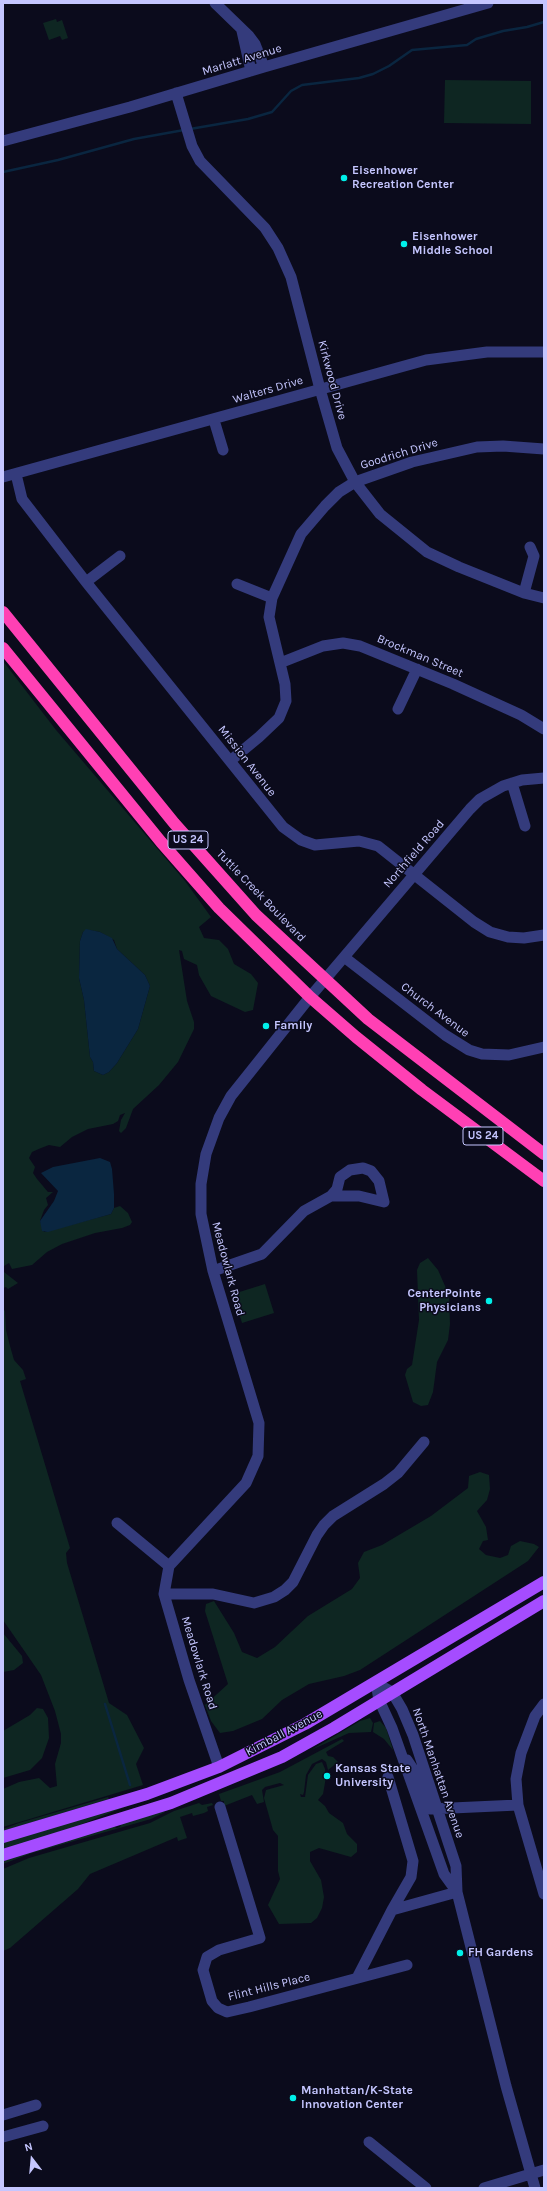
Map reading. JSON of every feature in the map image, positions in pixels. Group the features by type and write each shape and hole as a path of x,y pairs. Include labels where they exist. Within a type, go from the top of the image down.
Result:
{"highway":[{"name":"Tuttle Creek Boulevard","path":"3,612 174,824 256,915 324,980 368,1019 544,1154"},
{"name":"US 24","path":"3,648 161,842 219,908 310,997 356,1037 422,1090 544,1182"}],"main road":[{"name":"Kimball Avenue","path":"3,1836 146,1794 219,1767 271,1742 376,1683 544,1582"},
{"name":"Kimball Avenue","path":"3,1855 40,1842 109,1823 195,1794 282,1757 334,1728 544,1601"},
{"path":"109,1823 159,1798 215,1777 219,1774 219,1767"}],"street":[{"path":"215,3 255,44 264,67"},
{"name":"Marlatt Avenue","path":"3,141 176,94 264,67 488,3"},
{"path":"242,31 252,71"},
{"name":"Kirkwood Drive","path":"176,94 192,146 200,161 265,228 278,248 291,277 337,448 356,482 380,514 428,552 454,565 524,593 544,598"},
{"name":"Walters Drive","path":"3,477 441,357 504,351 544,352"},
{"path":"214,420 223,450"},
{"name":"Goodrich Drive","path":"230,761 279,718 286,701 285,684 269,617 272,598 301,534 329,502 356,482 412,462 477,448 503,446 544,449"},
{"name":"Mission Avenue","path":"16,474 22,499 86,582 283,827 295,837 315,845 359,841 369,842 385,850 474,922 490,932 508,937 524,938 544,935"},
{"path":"524,593 534,556 530,547"},
{"path":"86,582 120,556"},
{"path":"236,584 272,598"},
{"name":"Brockman Street","path":"280,663 323,646 343,643 360,646 417,669 521,715 544,729"},
{"path":"398,709 417,669"},
{"name":"Northfield Road","path":"324,980 480,800 491,792 512,782 544,778"},
{"path":"512,782 525,826"},
{"name":"Church Avenue","path":"344,956 445,1035 469,1050 482,1054 509,1055 544,1047"},
{"name":"Meadowlark Road","path":"219,1767 189,1680 164,1594 169,1566 246,1483 258,1456 259,1423 213,1271 200,1214 201,1184 208,1147 219,1118 231,1096 324,980"},
{"path":"213,1271 262,1254 304,1211 331,1196 337,1189 340,1178 345,1173 356,1168 364,1168 371,1171 379,1181 384,1202 359,1196 331,1196"},
{"path":"164,1594 213,1594 254,1603 274,1597 285,1590 292,1582 310,1546 324,1525 334,1516 384,1484 398,1473 424,1442"},
{"path":"118,1523 169,1566"},
{"path":"376,1683 392,1692"},
{"name":"North Manhattan Avenue","path":"376,1683 379,1700 444,1874 457,1892"},
{"name":"North Manhattan Avenue","path":"392,1692 413,1734 456,1866 457,1892 506,2086 535,2188"},
{"path":"544,1704 535,1716 520,1753 516,1779 518,1805 544,1894"},
{"path":"397,1745 415,1772 424,1801 430,1809 437,1810 518,1805"},
{"path":"357,1978 411,1877 413,1861 388,1778"},
{"name":"Flint Hills Place","path":"220,1807 260,1938 219,1950 207,1957 204,1970 212,2001 218,2008 227,2012 407,1965"},
{"path":"392,1910 457,1892"},
{"path":"3,2115 36,2105"},
{"path":"3,2137 43,2126"},
{"path":"369,2142 426,2188"},
{"path":"484,2188 544,2170"}],"green space":[{"path":"56,19 57,22 62,20 68,38 62,40 60,36 49,40 43,23"},
{"path":"445,80 531,81 531,124 444,123"},
{"path":"3,661 56,730 185,881 211,917 199,927 204,938 219,940 228,949 234,964 251,974 258,983 253,1010 245,1012 211,996 199,975 197,965 184,959 182,951 179,950 187,1001 194,1022 194,1029 178,1062 159,1085 133,1109 126,1128 121,1133 119,1131 121,1120 125,1113 120,1115 118,1121 113,1124 88,1129 72,1137 60,1147 49,1145 41,1148 32,1152 29,1158 35,1167 33,1173 37,1179 48,1192 53,1192 46,1198 48,1205 44,1210 40,1221 44,1232 111,1214 114,1208 120,1206 128,1213 132,1222 130,1225 122,1228 95,1233 62,1244 47,1252 32,1265 12,1269 9,1263 4,1266 4,1272 18,1283 8,1289 6,1287 3,1288","holes":["88,930 100,932 114,940 117,949 145,975 150,986 138,1029 117,1063 109,1072 103,1075 94,1071 93,1062 90,1057 84,1000 79,978 80,941 83,932"]},
{"path":"428,1258 438,1270 449,1295 450,1324 448,1340 437,1362 433,1392 428,1405 421,1406 413,1402 405,1375 407,1369 412,1365 419,1320 417,1270 420,1263"},
{"path":"265,1284 274,1313 242,1323 233,1294"},
{"path":"3,1309 5,1311 6,1330 14,1360 23,1370 26,1379 20,1381 70,1548 66,1553 67,1563 109,1703 127,1715 144,1748 136,1764 143,1785 3,1827 3,1789 19,1782 39,1778 50,1788 57,1786 55,1764 61,1743 61,1734 55,1711 41,1675 3,1620"},
{"path":"480,1472 489,1475 490,1489 487,1500 477,1511 486,1527 488,1540 483,1541 479,1549 486,1555 500,1558 508,1555 511,1546 520,1541 534,1544 539,1547 528,1561 360,1670 344,1676 309,1684 282,1700 262,1719 233,1731 220,1733 211,1721 205,1705 228,1684 205,1611 206,1604 214,1601 234,1633 242,1652 257,1658 275,1647 308,1616 352,1589 360,1578 358,1563 364,1552 382,1545 431,1516 468,1488 469,1476"},
{"path":"3,1633 22,1656 23,1663 14,1670 3,1672"},
{"path":"37,1708 43,1709 48,1718 49,1738 42,1758 30,1770 3,1778 3,1731 30,1715"},
{"path":"370,1718 373,1723 371,1732 349,1733 311,1750 360,1721"},
{"path":"380,1721 386,1728 393,1750 384,1739 373,1732 374,1723"},
{"path":"342,1739 344,1741 326,1752 328,1756 333,1757 338,1762 328,1770 326,1762 322,1759 312,1764 306,1775 303,1795 300,1794 301,1797 305,1797 308,1775 316,1764 322,1762 326,1777 323,1794 318,1800 325,1806 329,1813 343,1823 347,1834 357,1844 357,1852 351,1857 319,1848 310,1852 310,1861 321,1880 324,1897 322,1908 317,1918 311,1923 279,1924 268,1905 280,1879 278,1871 278,1836 273,1830 264,1798 266,1790 284,1785 280,1783 265,1787 262,1790 264,1802 257,1804 252,1795 224,1806 224,1801 221,1801 219,1794 280,1772"},
{"path":"108,1797 109,1799 3,1831 3,1829 19,1823"},
{"path":"199,1803 202,1805 212,1803 213,1805 207,1807 208,1811 204,1813 193,1816 192,1813 180,1817 187,1838 178,1841 177,1837 90,1874 78,1889 10,1948 3,1951 3,1869 29,1858 150,1823 174,1811"},
{"path":"126,1804 127,1806 72,1828 3,1850 3,1841"},
{"path":"163,1811 165,1812 151,1819 32,1853 3,1864 3,1860 114,1826 116,1828 120,1827 121,1824"}],"water":[{"path":"86,929 100,932 112,938 117,949 145,975 150,986 138,1029 117,1063 109,1072 103,1075 94,1071 93,1062 90,1057 84,1000 79,978 80,941 83,932"},
{"path":"100,1158 110,1162 112,1169 114,1208 111,1214 48,1232 42,1231 40,1221 54,1201 58,1191 41,1173 53,1167"}],"waterway":[{"path":"190,129 248,119 272,112 291,91 302,85 359,78 373,74 389,66 412,50 467,45 476,39 503,31 527,27 544,22"},
{"path":"3,172 58,160 134,139 184,130"},
{"path":"105,1704 130,1785"}],"place":[{"name":"Eisenhower Recreation Center","path":"344,178"},
{"name":"Eisenhower Middle School","path":"404,244"},
{"name":"Family","path":"266,1026"},
{"name":"CenterPointe Physicians","path":"489,1301"},
{"name":"Kansas State University","path":"327,1776"},
{"name":"FH Gardens","path":"460,1953"},
{"name":"Manhattan/K-State Innovation Center","path":"293,2098"}]}
